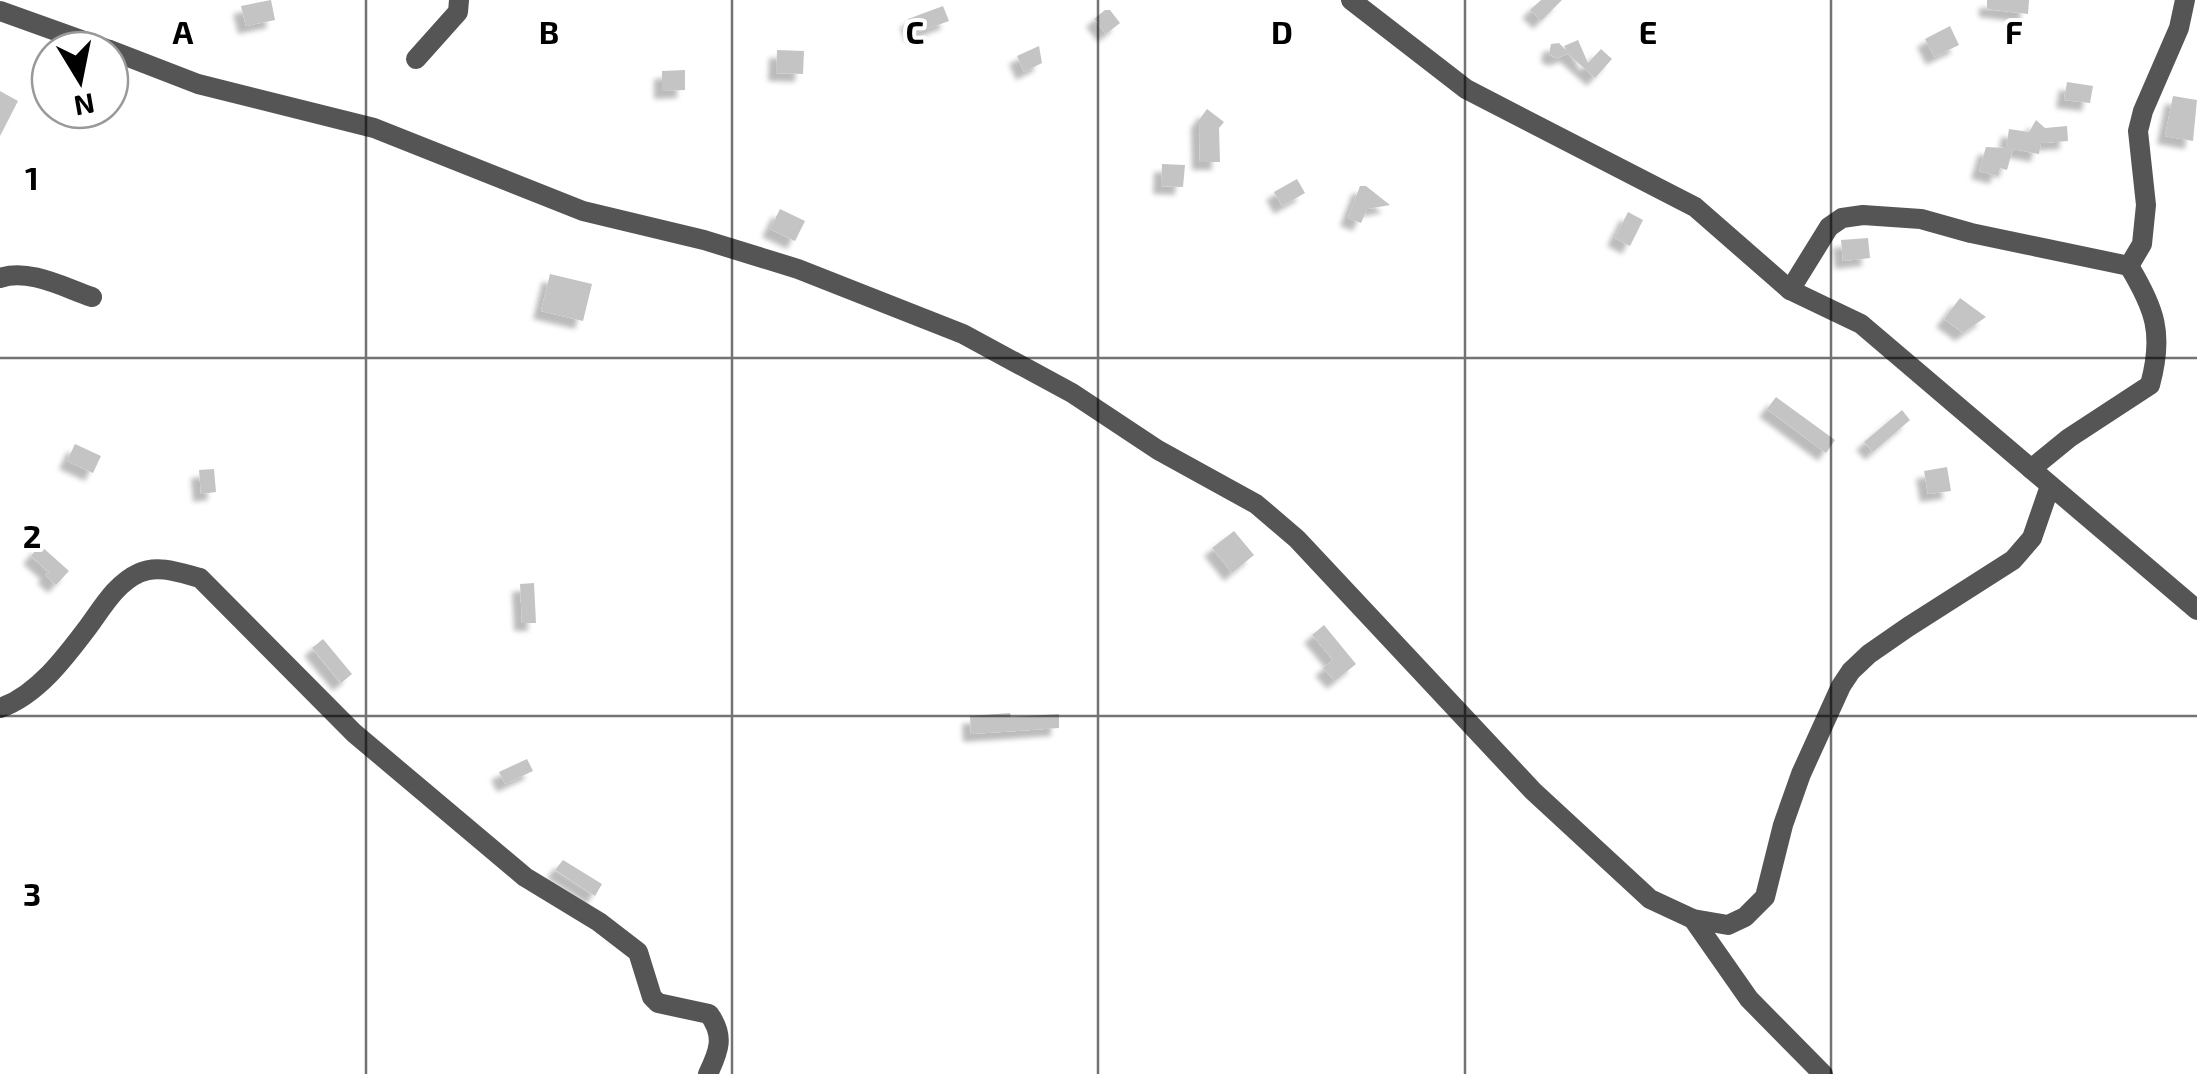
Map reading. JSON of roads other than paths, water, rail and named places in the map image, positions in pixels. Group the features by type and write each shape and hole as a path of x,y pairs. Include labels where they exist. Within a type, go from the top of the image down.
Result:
{"street":[{"path":"416,59 458,12 459,0"},
{"path":"1351,0 1466,88 1695,207 1790,290 1860,324 2197,610"},
{"path":"2129,266 2142,244 2146,206 2138,131 2180,28 2185,0"},
{"path":"0,11 54,30"},
{"path":"130,58 198,84 374,128 584,211 704,240 798,269 962,334 1072,393 1158,450 1256,504 1297,538 1533,791 1650,899 1692,919 1728,925 1746,917 1765,897 1801,774 1841,686 1869,654 2013,560 2032,538 2050,486"},
{"path":"1790,290 1829,227 1842,218 1863,216 1921,220 2129,266 2153,306 2158,358 2150,385 2069,438 2031,469"},
{"path":"0,278 12,274 29,276 92,296"},
{"path":"0,708 33,690 88,628 114,591 140,571 166,569 200,578 354,733 525,877 599,922 638,952 652,997 658,1004 709,1014 718,1026 721,1046 708,1074"},
{"path":"1692,919 1749,999 1823,1074"}]}
